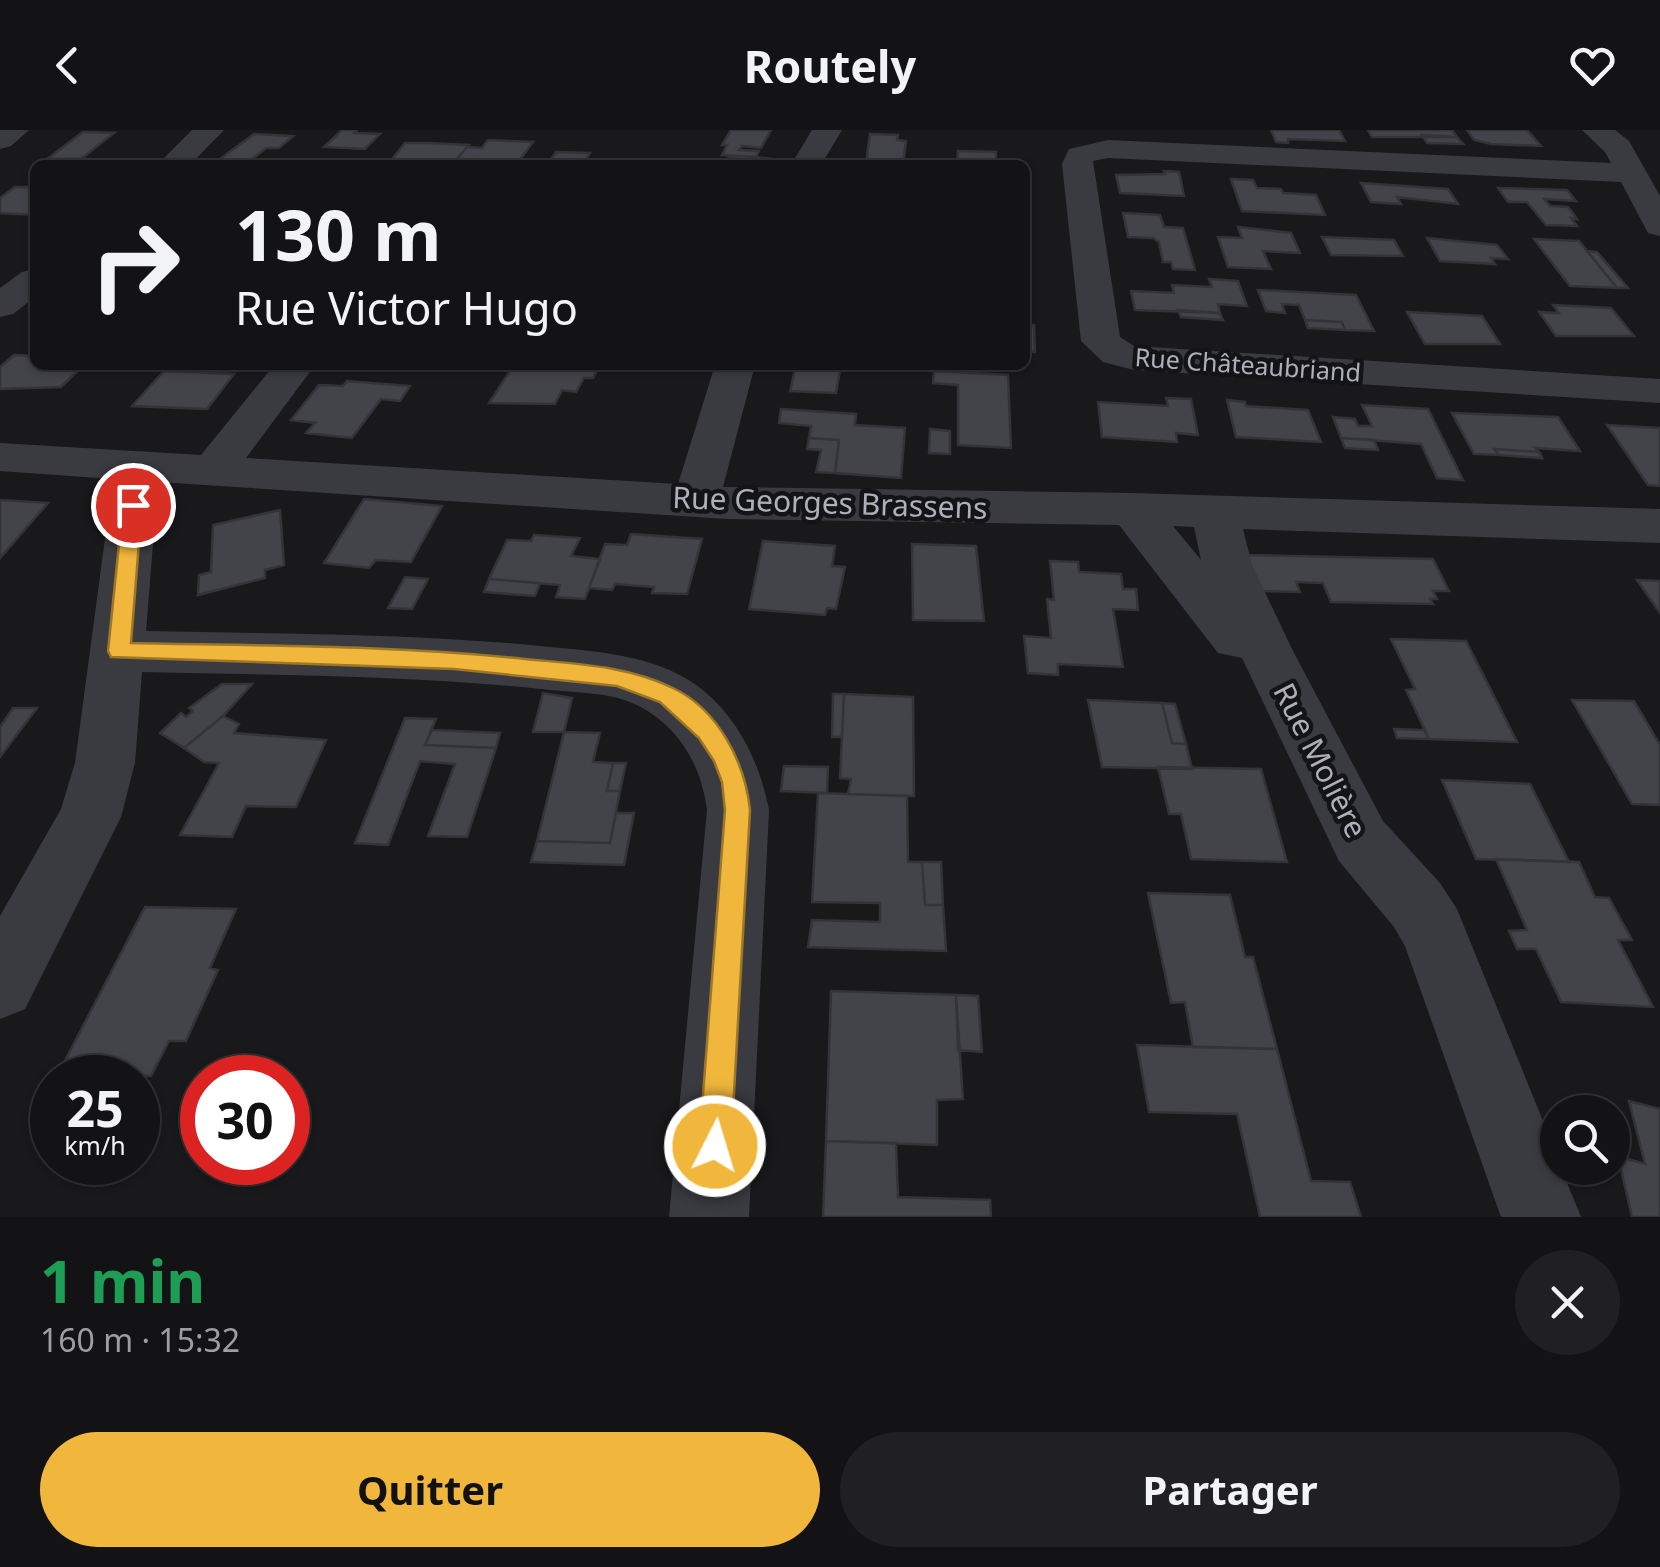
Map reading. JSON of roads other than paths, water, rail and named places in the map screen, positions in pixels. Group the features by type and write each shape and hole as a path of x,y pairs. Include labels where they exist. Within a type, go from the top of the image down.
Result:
{"street":[{"path":"0,140 14,130"},
{"path":"177,160 209,130"},
{"path":"809,160 827,130"},
{"path":"1597,130 1618,147 1660,226"},
{"name":"Rue Châteaubriand","path":"1631,173 1108,149 1088,152 1076,164 1101,341 1116,354 1660,390"},
{"path":"0,306 30,284"},
{"path":"235,470 292,370"},
{"path":"697,499 734,370"},
{"path":"235,470 294,426"},
{"name":"Rue Georges Brassens","path":"0,457 727,503 1132,509 1660,526"},
{"path":"0,984 90,817 104,764 137,464"},
{"path":"1132,509 1224,624 1276,673"},
{"name":"Rue Molière","path":"1214,512 1227,565 1276,673 1361,841 1418,905 1433,932 1540,1217"},
{"path":"119,651 454,660 540,668 619,677 668,696 692,715 725,756 738,810 730,968 709,1217"}]}
